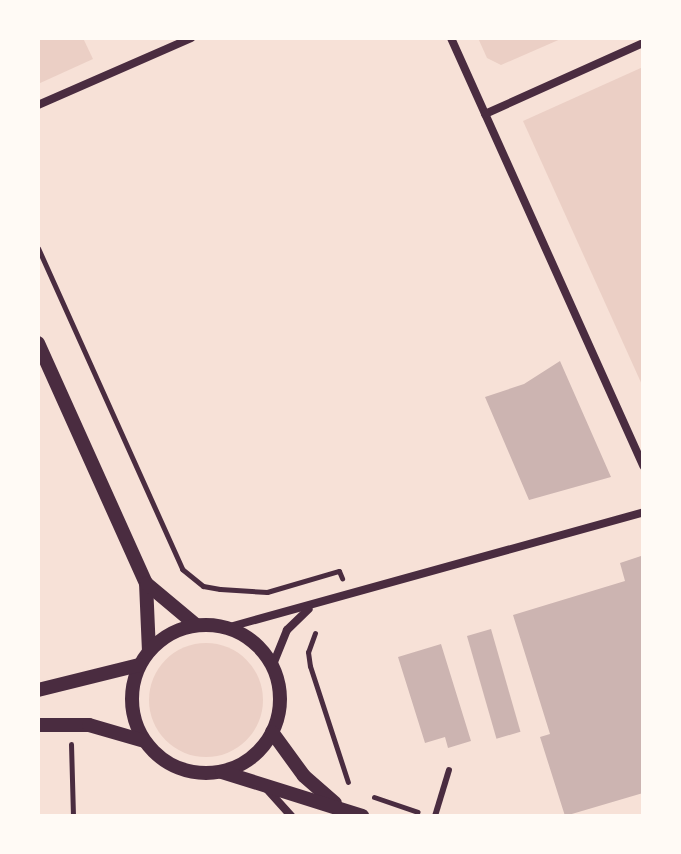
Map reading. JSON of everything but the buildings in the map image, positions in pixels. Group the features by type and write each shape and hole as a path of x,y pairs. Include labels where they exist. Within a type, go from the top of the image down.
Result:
{"street":[{"path":"38,105 191,38"},
{"path":"451,38 643,466"},
{"path":"485,114 643,43"},
{"path":"38,343 146,583 149,651"},
{"path":"144,741 132,704 139,665 165,637 196,625 226,628 643,512"},
{"path":"146,583 196,625"},
{"path":"272,667 287,630 317,604"},
{"path":"222,772 260,750 272,732 280,693 272,667 258,647 226,628"},
{"path":"38,690 139,665"},
{"path":"38,725 70,723 144,741 178,768 222,772 362,816"},
{"path":"272,732 304,776 345,810"},
{"path":"262,785 289,815"}],"lane":[{"path":"432,816 449,770"}],"path":[{"path":"38,248 182,569 203,586 267,592 339,571 347,596"},
{"path":"319,627 311,639 310,666 347,781 354,788"},
{"path":"70,723 73,816"},
{"path":"362,791 432,816"}],"shaded area":[{"path":"38,38 83,38 93,59 38,84"},
{"path":"478,38 563,38 501,65 487,58"},
{"path":"643,67 643,387 523,121"},
{"path":"206,643 228,647 246,660 259,678 263,700 259,722 246,740 228,753 206,757 184,753 166,740 153,722 149,700 153,678 166,660 184,647"}]}
